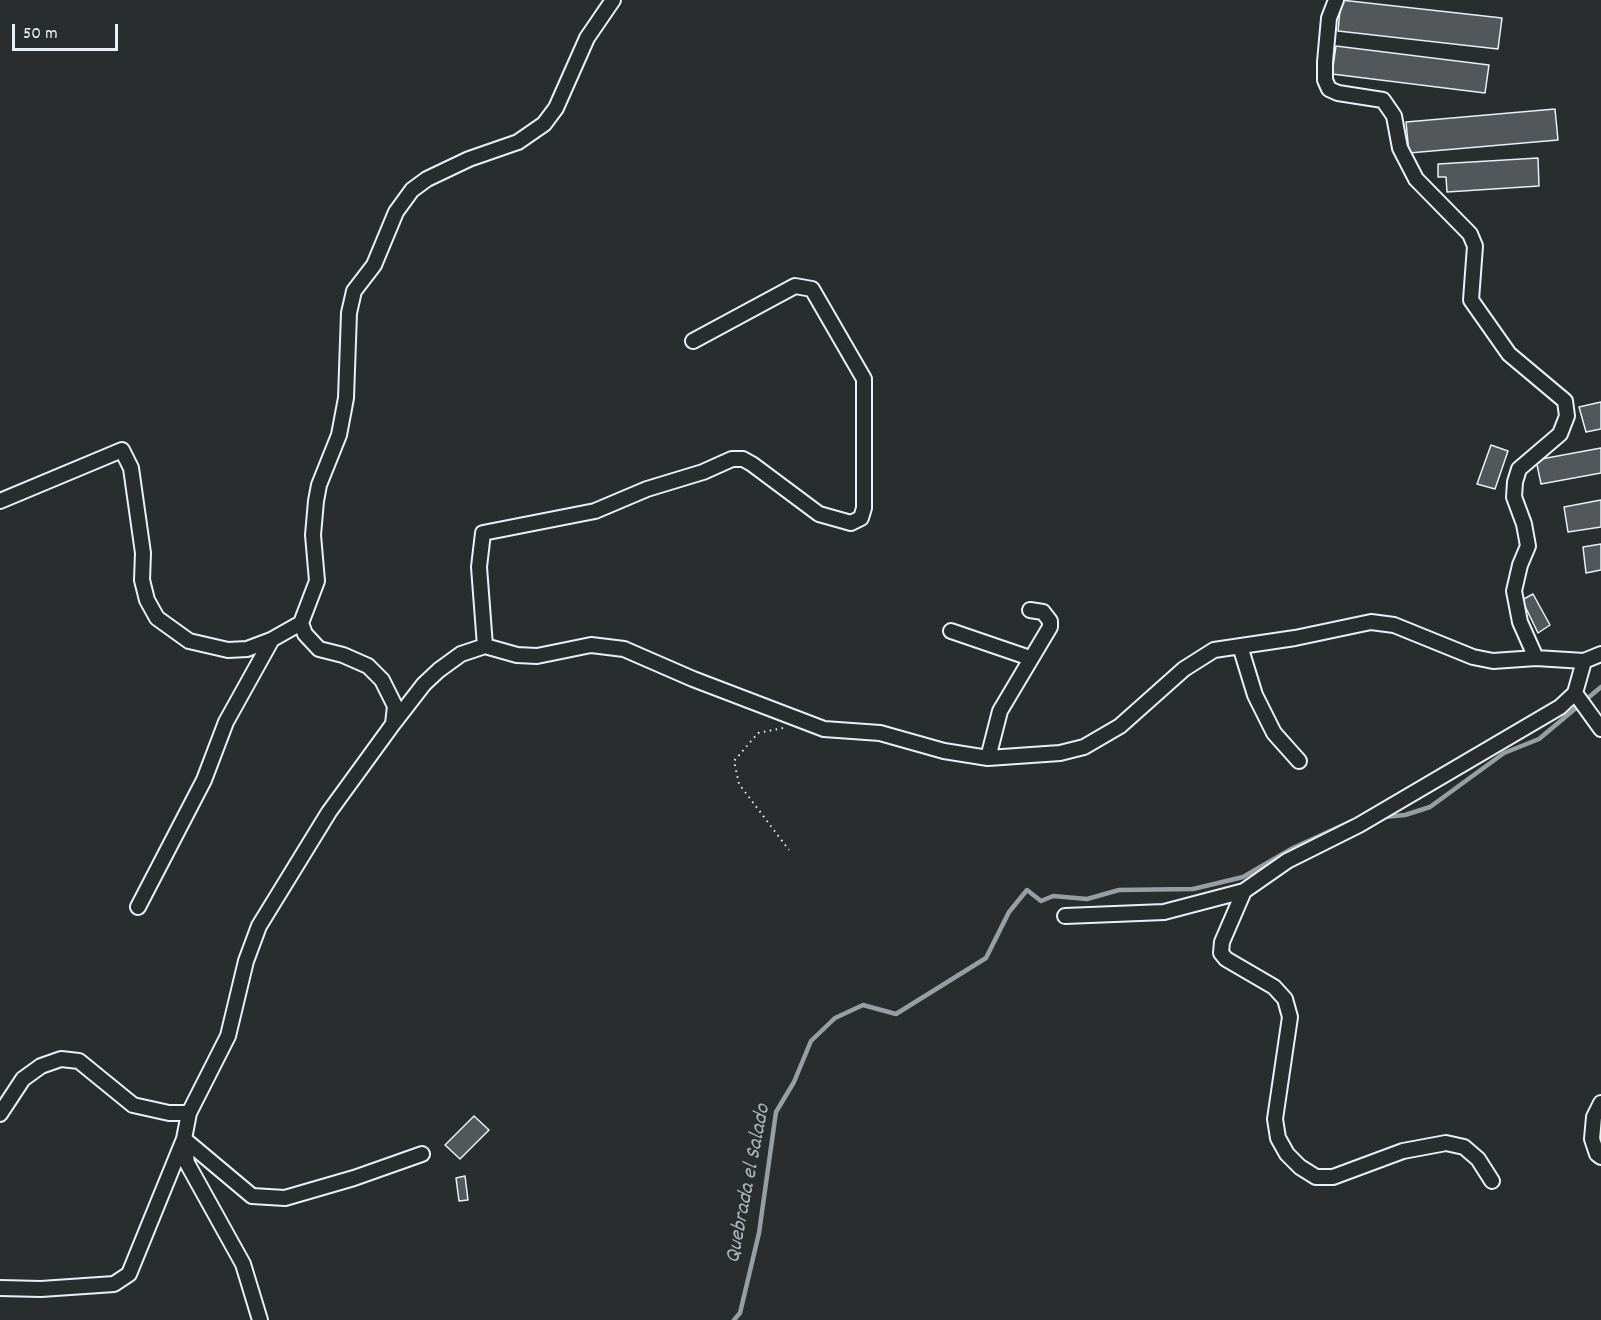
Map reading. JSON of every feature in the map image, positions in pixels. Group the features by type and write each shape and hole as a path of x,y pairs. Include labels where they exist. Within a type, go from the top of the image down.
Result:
{"street":[{"path":"0,501 123,450 131,468 143,553 142,580 147,600 157,618 189,641 209,647 247,649 271,640 301,623 317,581 313,535 316,501 319,485 339,435 346,398 349,313 354,291 374,265 396,212 412,190 427,179 469,159 518,142 544,124 556,108 587,38 613,0"},
{"path":"1336,0 1329,18 1325,62 1325,80 1329,89 1338,93 1383,100 1394,116 1400,148 1416,179 1470,234 1475,246 1471,300 1509,354 1565,401 1567,416 1560,434 1519,469 1515,482 1514,497 1524,524 1528,546 1520,565 1514,591 1520,622 1536,658"},
{"path":"485,646 479,567 483,533 595,512 647,489 704,472 732,459 743,459 752,464 819,514 851,523 861,518 864,508 864,379 812,289 795,286 693,341"},
{"path":"988,758 1000,711 1050,627 1050,621 1043,612 1030,609"},
{"path":"0,1288 41,1289 114,1284 129,1274 184,1139 189,1113 228,1036 246,961 259,926 329,812 393,724 424,684 461,654 485,646 517,655 537,656 591,645 624,649 693,679 824,729 880,733 944,751 988,758 1060,753 1084,747 1120,726 1184,669 1214,650 1295,638 1371,622 1394,625 1473,657 1493,661 1536,658 1584,661 1601,654"},
{"path":"301,623 305,634 319,649 343,655 368,666 382,680 395,706 393,724"},
{"path":"951,631 1030,658"},
{"path":"138,907 204,780 226,722 261,654 271,640"},
{"path":"1240,646 1255,695 1274,733 1299,761"},
{"path":"1065,916 1164,912 1244,891 1287,861 1359,825 1560,707 1575,693 1584,661"},
{"path":"1575,693 1601,729"},
{"path":"1244,891 1222,942 1221,952 1226,959 1274,987 1285,999 1290,1017 1275,1119 1278,1138 1287,1154 1316,1177 1333,1177 1403,1151 1446,1143 1464,1147 1478,1159 1492,1181"},
{"path":"0,1114 23,1079 41,1065 62,1059 79,1061 133,1106 169,1113 189,1113"},
{"path":"1601,1103 1594,1117 1592,1139 1597,1154 1601,1157"},
{"path":"184,1139 252,1196 285,1198 354,1178 422,1154"},
{"path":"184,1139 187,1163 243,1264 260,1320"}],"path":[{"path":"789,850 739,784 734,760 758,733 809,723"}],"building":[{"path":"1341,0 1502,18 1498,49 1338,31"},
{"path":"1336,46 1489,65 1485,93 1332,74"},
{"path":"1555,109 1558,140 1409,153 1406,122"},
{"path":"1538,158 1539,186 1447,192 1446,177 1438,177 1438,164"},
{"path":"1601,402 1601,429 1586,432 1579,407"},
{"path":"1491,445 1508,451 1495,489 1477,484"},
{"path":"1601,448 1601,473 1541,484 1536,460"},
{"path":"1601,500 1601,527 1568,532 1564,507"},
{"path":"1601,544 1601,570 1586,573 1583,547"},
{"path":"1533,594 1550,625 1538,633 1522,600"},
{"path":"474,1116 489,1130 460,1159 445,1145"},
{"path":"465,1176 468,1200 459,1201 456,1178"}],"waterway":[{"name":"Quebrada el Salado","path":"1384,817 1405,815 1430,807 1504,753 1539,739 1601,687"},
{"name":"Quebrada el Salado","path":"734,1320 740,1313 759,1233 776,1112 794,1082 811,1041 835,1018 863,1005 896,1014 986,958 1009,912 1027,890 1041,901 1053,896 1087,899 1119,890 1193,889 1243,877 1293,848 1352,821"}]}
